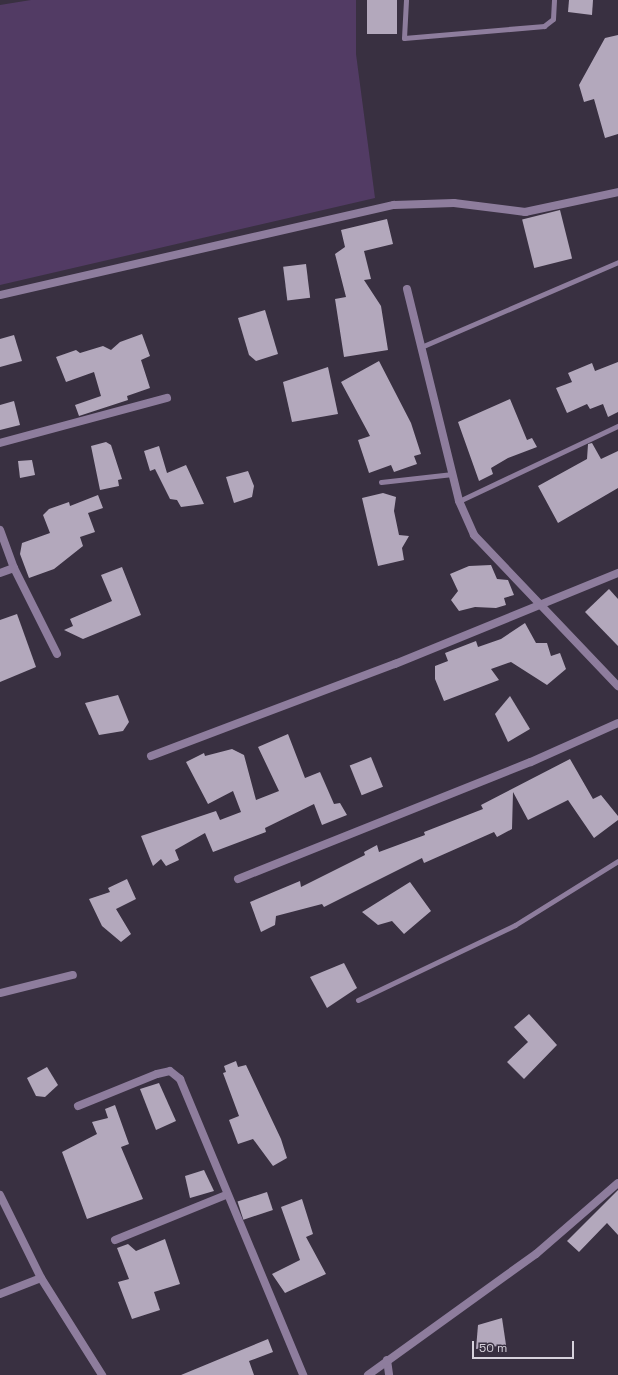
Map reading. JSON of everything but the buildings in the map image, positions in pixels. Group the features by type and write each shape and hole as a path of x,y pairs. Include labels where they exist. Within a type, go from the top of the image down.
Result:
{"street":[{"path":"0,295 394,205 454,203 525,212 618,192"},
{"path":"407,289 459,501 474,535 544,605 618,686"},
{"path":"0,443 167,398"},
{"path":"0,530 14,568 57,654"},
{"path":"0,573 14,568"},
{"path":"151,756 544,605 618,573"},
{"path":"238,879 531,762 618,723"},
{"path":"0,993 73,975"},
{"path":"78,1106 170,1071 180,1079 226,1195 303,1375"},
{"path":"368,1375 536,1254 618,1183"},
{"path":"0,1195 41,1278 102,1375"},
{"path":"115,1240 226,1195"},
{"path":"0,1294 41,1278"},
{"path":"387,1360 389,1375"}],"lane":[{"path":"406,0 404,38 544,26 553,19 554,0"},
{"path":"421,347 618,262"},
{"path":"459,501 618,426"},
{"path":"381,482 453,474"},
{"path":"358,1000 515,925 618,861"}],"shaded area":[{"path":"31,0 356,0 356,54 375,198 0,285 0,5"}]}
